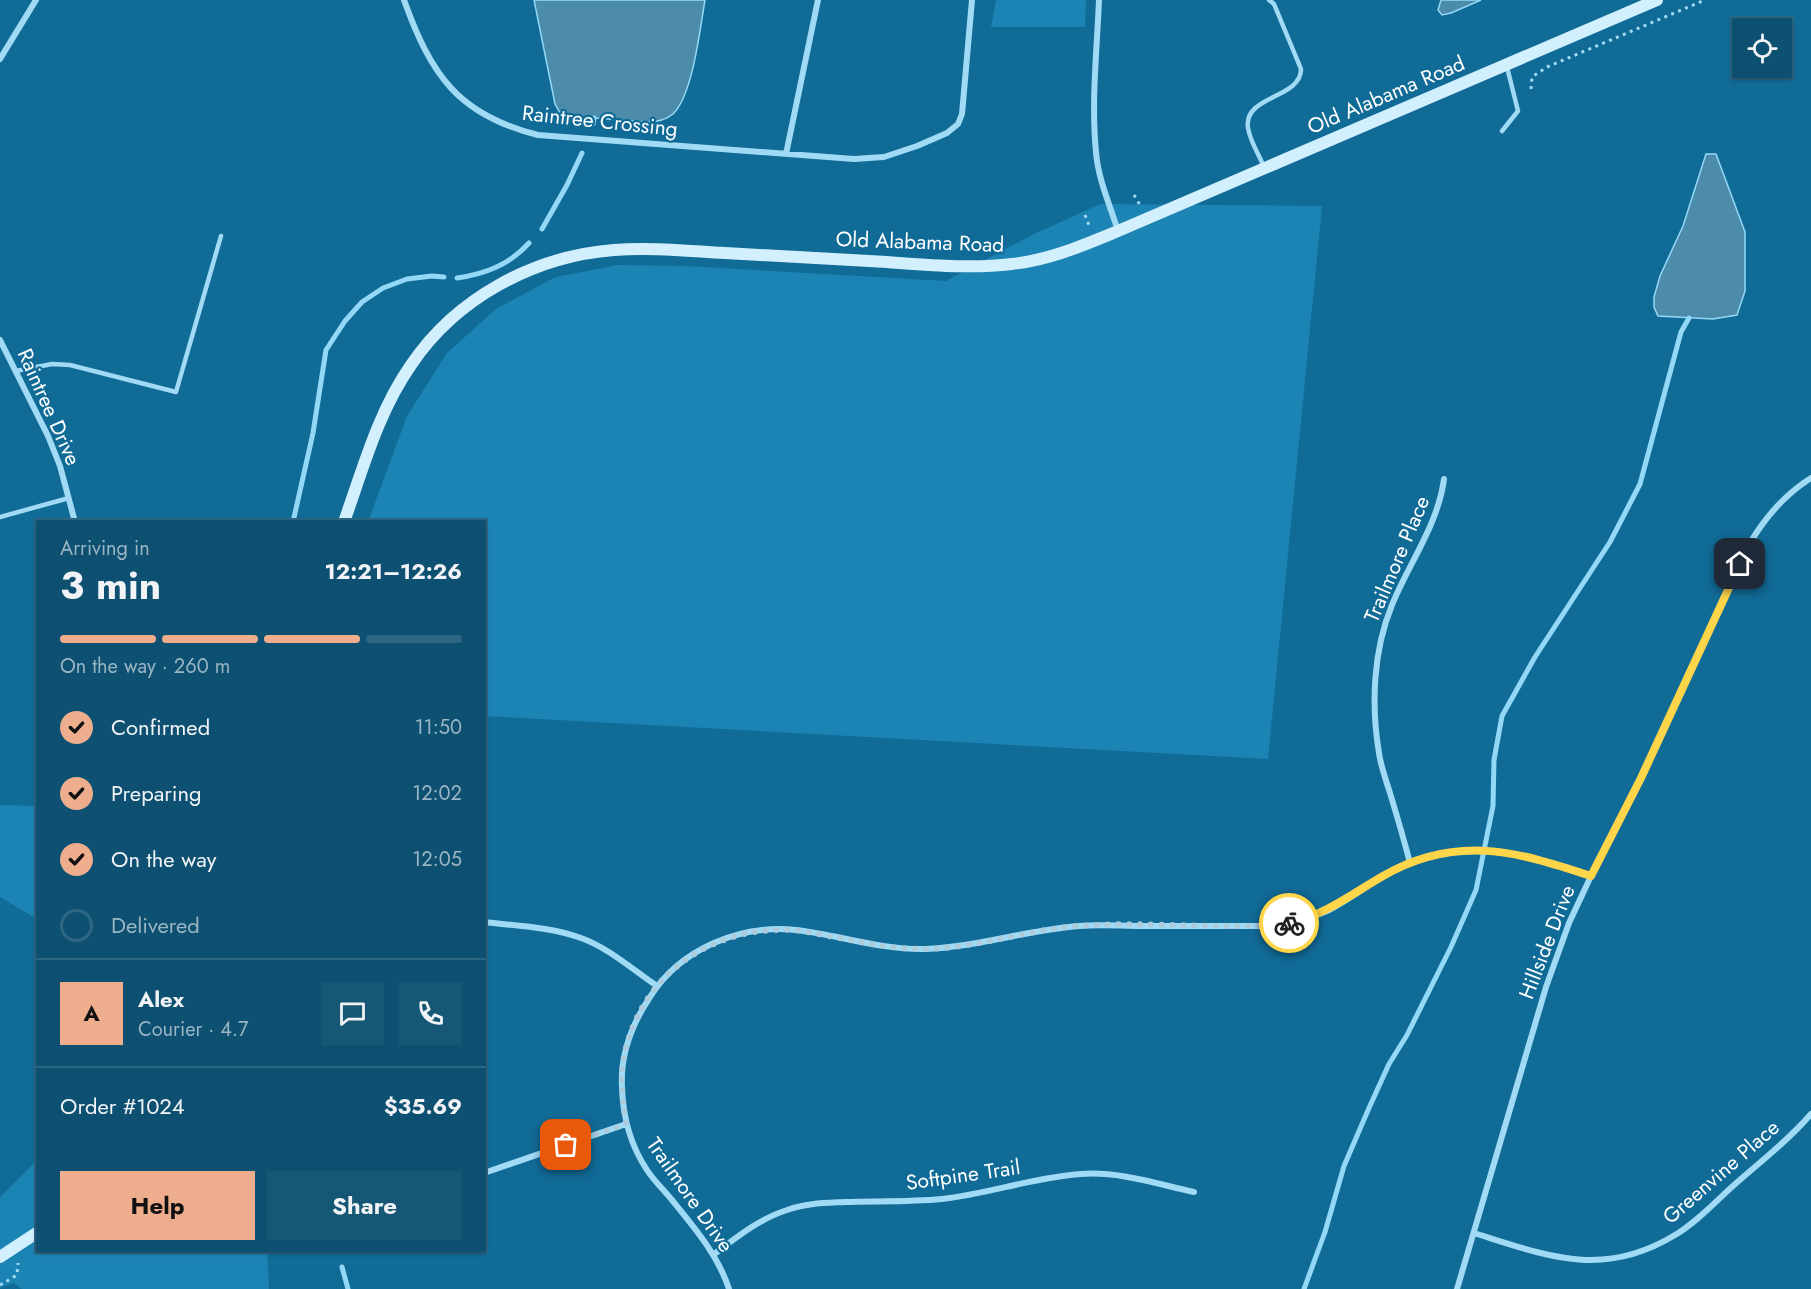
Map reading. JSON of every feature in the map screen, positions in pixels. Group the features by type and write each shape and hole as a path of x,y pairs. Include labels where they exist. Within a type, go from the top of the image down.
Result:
{"street":[{"path":"0,59 36,0"},
{"name":"Raintree Crossing","path":"404,0 416,33 430,60 447,85 464,102 509,128 538,135 854,159 884,156 917,146 947,134 958,124 962,114 972,0"},
{"path":"786,154 818,0"},
{"path":"1099,0 1094,124 1096,153 1100,175 1118,231"},
{"name":"Old Alabama Road","path":"345,520 383,415 412,363 434,336 473,302 518,274 549,262 582,254 614,250 648,249 941,266 988,266 1045,258 1118,231 1657,0"},
{"name":"Raintree Drive","path":"0,340 48,436 60,465 74,520"},
{"name":"Hillside Drive","path":"1457,1289 1546,987 1569,923 1641,778 1750,543 1775,507 1792,490 1811,478"},
{"name":"Trailmore Place","path":"1410,863 1379,756 1375,717 1375,679 1381,640 1390,608 1403,577 1437,513 1444,479"},
{"name":"Trailmore Drive","path":"729,1289 713,1255 694,1227 647,1171 634,1147 626,1124 621,1087 625,1052 637,1016 657,986 679,964 704,947 734,935 763,930 795,930 885,946 924,949 954,947 1046,929 1081,926 1285,924 1329,910 1385,875 1410,863 1447,852 1491,850 1540,859 1591,876"},
{"path":"486,922 551,930 582,939 604,950 657,986"},
{"name":"Greenvine Place","path":"1474,1233 1549,1256 1586,1261 1608,1260 1633,1254 1655,1246 1677,1234 1697,1219 1811,1114"},
{"path":"486,1172 626,1124"},
{"name":"Softpine Trail","path":"713,1255 764,1219 788,1209 814,1203 941,1199 1056,1176 1084,1174 1120,1176 1194,1192"},
{"path":"0,1257 36,1233"}],"lane":[{"path":"1264,169 1248,128 1250,115 1257,107 1295,85 1301,77 1301,69 1274,4 1269,0"},
{"path":"1502,131 1518,111 1507,64"},
{"path":"16,371 52,364 70,365 176,392 221,236"},
{"path":"0,517 69,498"}],"path":[{"path":"1531,89 1532,77 1547,67 1705,0"},
{"path":"0,1285 16,1275"}],"shaded area":[{"path":"534,0 705,0 691,77 680,105 667,118 654,122 567,116 560,113 555,104"},
{"path":"996,0 1086,0 1085,27 991,27"},
{"path":"1441,0 1481,0 1442,15 1438,10"},
{"path":"1706,154 1716,154 1745,232 1745,291 1737,315 1713,319 1658,316 1654,307 1654,297 1660,276 1683,226"},
{"path":"1100,204 1322,206 1268,759 486,716 486,520 369,520 407,416 447,353 496,309 556,277 618,265 685,266 946,281 1030,236"},
{"path":"0,805 36,806 36,918 0,897"},
{"path":"36,1161 36,1252 267,1252 269,1289 22,1289 13,1283 0,1288 0,1197"}],"waterway":[{"path":"593,124 594,118"},
{"path":"542,229 582,153"},
{"path":"457,278 477,274 505,263 529,243"},
{"path":"293,520 313,433 326,350 345,321 362,302 383,288 407,279 444,277"},
{"path":"1304,1289 1325,1232 1344,1166 1369,1108 1389,1064 1407,1035 1451,947 1476,890 1493,806 1494,760 1502,716 1535,657 1610,542 1640,484 1681,332 1689,318"},
{"path":"342,1267 348,1289"}],"way so far":[{"path":"566,1145 626,1124 621,1087 625,1052 637,1016 657,986 679,964 704,947 734,935 763,930 795,930 885,946 924,949 954,947 1046,929 1081,926 1258,926 1289,923"}],"route":[{"path":"1289,923 1329,910 1385,875 1410,863 1447,852 1491,850 1540,859 1591,876 1641,778 1740,564"}]}
